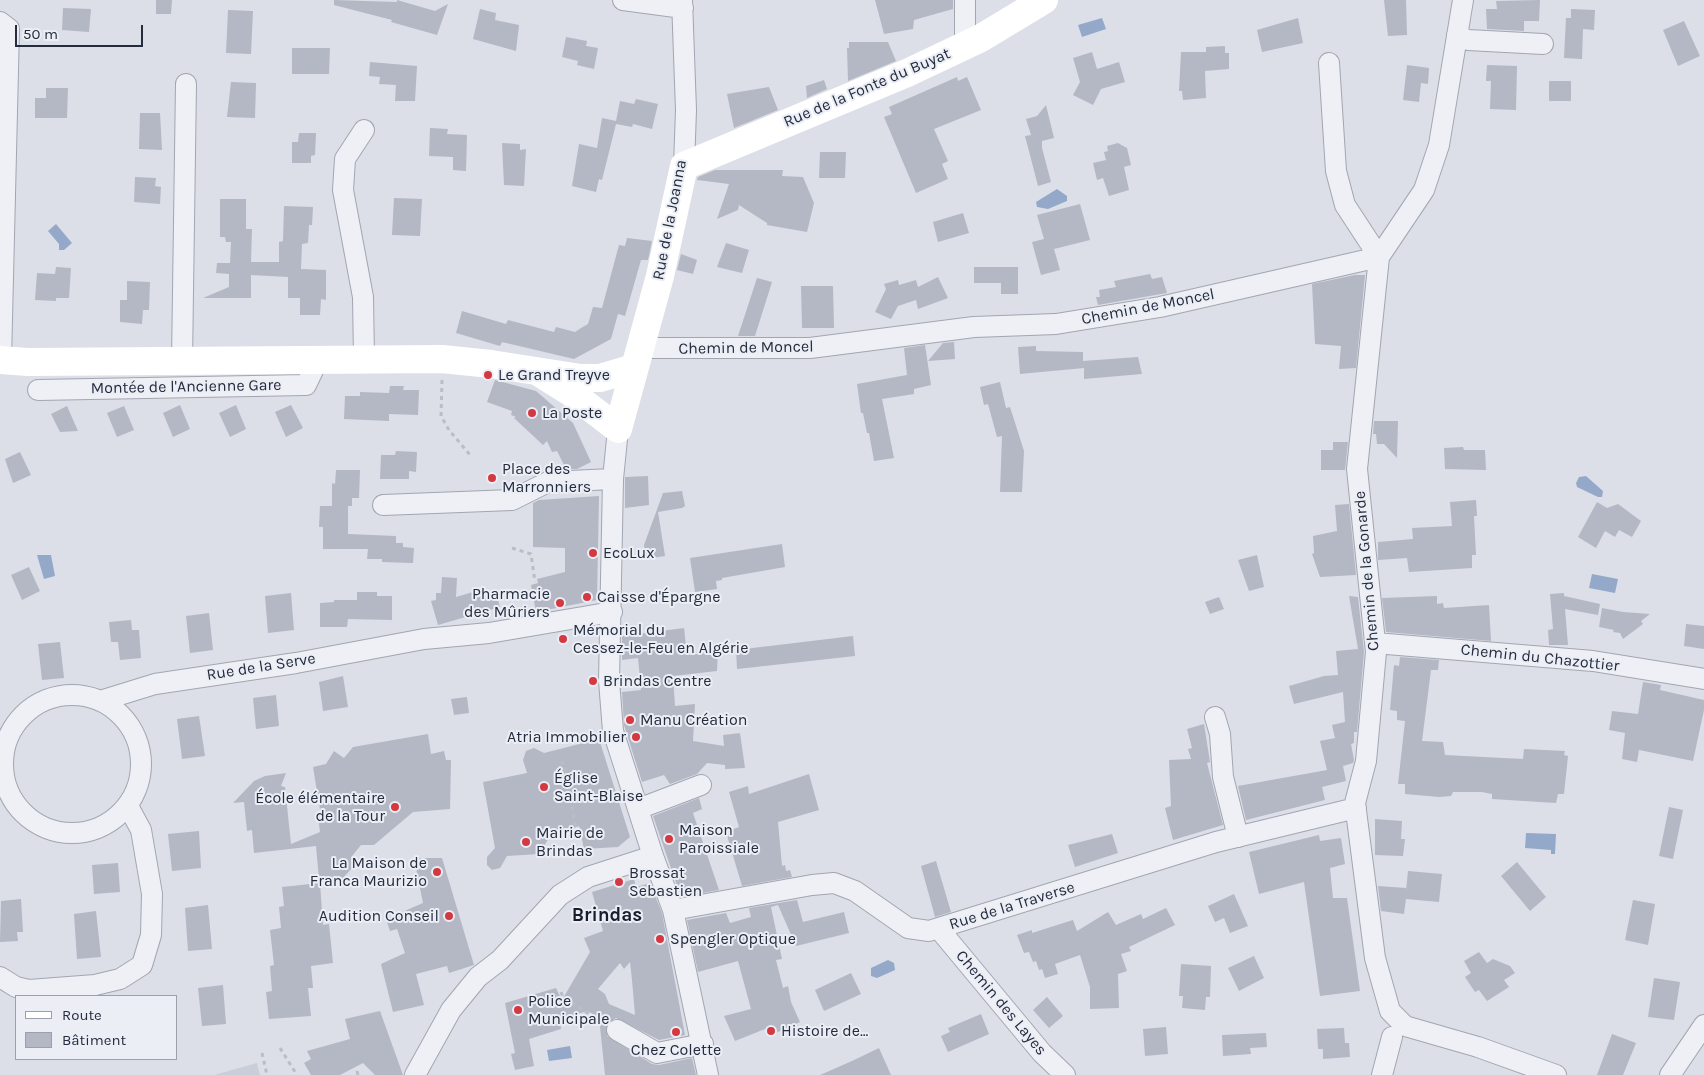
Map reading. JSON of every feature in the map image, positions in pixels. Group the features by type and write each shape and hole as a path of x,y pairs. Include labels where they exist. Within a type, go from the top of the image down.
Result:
{"street":[{"path":"623,0 683,4"},
{"path":"965,0 965,34 968,44"},
{"name":"Rue de la Fonte du Buyat","path":"684,166 907,73 968,44 1044,0"},
{"path":"1329,63 1339,179 1345,205 1379,257 1424,190 1439,145 1463,0"},
{"name":"Rue de la Joanna","path":"621,418 660,276 684,166 686,110 683,4"},
{"path":"0,22 9,29 0,362"},
{"path":"1457,35 1468,40 1543,44"},
{"path":"182,361 186,84"},
{"path":"364,130 345,159 343,190 358,258 363,297 364,359"},
{"name":"Chemin de Moncel","path":"636,358 810,348 974,327 1056,324 1160,307 1379,257"},
{"name":"Chemin de la Gonarde","path":"1379,257 1357,468 1375,643 1366,761 1355,803 1375,958 1390,1011 1398,1031"},
{"name":"Montée de l'Ancienne Gare","path":"0,362 442,359 490,364 580,378 600,378 636,358"},
{"name":"Montée de l'Ancienne Gare","path":"38,390 306,384 318,360"},
{"name":"Montée de l'Ancienne Gare","path":"538,372 570,392 621,418"},
{"name":"Montée de l'Ancienne Gare","path":"580,378 599,384 613,394 621,418"},
{"path":"621,418 613,479 612,612 609,681 613,731 653,856 673,910 703,1044 708,1075"},
{"path":"383,505 512,500 548,482 613,479"},
{"name":"Rue de la Serve","path":"100,701 155,684 296,663 424,639 554,628 612,612"},
{"name":"Chemin du Chazottier","path":"1375,643 1593,661 1704,680"},
{"path":"77,695 100,701 118,712 131,728 140,746 138,788 128,806 110,822 89,832 65,834 42,827 23,813 9,794 3,771 5,747 15,726 32,708 53,698 77,695"},
{"path":"1215,717 1220,734 1223,777 1238,837"},
{"path":"638,809 700,785"},
{"path":"11,987 28,990 95,985 120,979 142,965 151,936 152,894 141,830 128,806"},
{"name":"Rue de la Traverse","path":"673,910 812,885 834,883 855,891 908,928 929,931 1238,837 1356,808"},
{"path":"415,1075 451,1010 478,978 500,960 560,895 588,877 653,856"},
{"name":"Chemin des Layes","path":"939,929 1042,1053 1065,1075"},
{"path":"1670,1075 1704,1025"},
{"path":"617,1030 657,1053 703,1044"},
{"path":"1382,1075 1398,1031 1478,1047 1556,1075"}],"path":[{"path":"442,359 441,416 449,430 470,456"},
{"path":"512,548 531,554 535,582"},
{"path":"562,761 575,796 572,809 576,828"},
{"path":"561,992 563,997 617,1030"},
{"path":"280,1048 298,1075"},
{"path":"262,1053 267,1075"}],"shaded area":[{"path":"257,1063 260,1075 214,1075"}],"water":[{"path":"1102,18 1106,29 1082,37 1078,25"},
{"path":"1057,189 1067,196 1067,201 1048,209 1037,207 1036,202"},
{"path":"56,224 72,243 64,250 59,250 59,244 48,231"},
{"path":"1586,476 1603,491 1602,497 1577,487 1576,483 1579,477"},
{"path":"37,555 51,555 55,576 44,579"},
{"path":"1592,574 1618,579 1615,593 1589,588"},
{"path":"1526,833 1556,834 1555,854 1551,854 1551,850 1525,848"},
{"path":"888,960 894,963 895,970 877,978 871,976 871,968"},
{"path":"570,1046 572,1058 549,1061 547,1050"}],"building":[{"path":"156,0 172,0 171,14 156,14"},
{"path":"334,0 397,2 397,0 435,11 448,4 437,35 391,22 392,20 334,5"},
{"path":"875,0 953,0 953,9 914,20 913,29 884,34"},
{"path":"1384,0 1406,0 1407,35 1388,36"},
{"path":"1540,0 1539,21 1524,21 1524,31 1487,29 1486,9 1497,9 1496,1"},
{"path":"63,8 91,9 89,32 62,30"},
{"path":"480,9 496,13 495,20 519,25 516,51 473,39"},
{"path":"1571,9 1595,10 1594,30 1583,29 1582,59 1564,58 1566,18 1571,18"},
{"path":"228,10 253,11 251,54 226,53"},
{"path":"1298,18 1303,43 1262,52 1257,30"},
{"path":"1684,21 1700,56 1678,66 1663,30"},
{"path":"566,37 587,41 586,46 598,48 594,69 577,65 578,61 562,57"},
{"path":"849,42 888,42 896,61 848,81 847,48 849,48"},
{"path":"1225,46 1225,53 1229,53 1229,69 1205,71 1206,98 1183,100 1182,91 1179,91 1181,52 1206,52 1206,47"},
{"path":"292,48 330,48 329,74 292,74"},
{"path":"1092,52 1097,69 1119,62 1125,82 1101,89 1093,105 1073,95 1080,82 1073,58"},
{"path":"370,62 417,66 415,101 395,101 396,85 379,84 380,77 369,76"},
{"path":"1407,65 1429,68 1428,84 1421,83 1419,102 1403,100"},
{"path":"1487,65 1517,66 1516,110 1490,109 1491,81 1486,81"},
{"path":"957,77 958,81 967,77 981,110 934,129 948,161 942,164 948,179 916,193 884,117 892,114 889,107"},
{"path":"824,80 827,89 807,98 806,86"},
{"path":"1549,81 1571,81 1571,101 1549,101"},
{"path":"231,82 256,83 255,118 227,117"},
{"path":"769,87 778,110 734,128 727,94"},
{"path":"46,88 68,88 67,118 35,118 35,98 46,98"},
{"path":"636,99 658,104 652,129 633,124 632,127 616,124 602,180 599,179 596,192 572,186 579,144 597,148 602,118 616,121 620,101 634,104"},
{"path":"1046,105 1054,138 1042,141 1042,148 1051,182 1038,186 1025,136 1031,135 1026,119 1037,116"},
{"path":"140,113 160,113 162,150 139,149"},
{"path":"430,128 448,129 447,134 467,135 466,171 453,170 453,157 429,156"},
{"path":"299,133 316,133 315,155 311,156 311,163 292,163 292,142 298,142"},
{"path":"502,143 520,144 520,150 526,149 524,186 504,185"},
{"path":"1118,143 1127,148 1131,165 1124,167 1129,190 1109,196 1103,178 1097,180 1093,163 1106,160 1104,152 1108,151 1107,146"},
{"path":"820,152 846,152 845,178 819,178"},
{"path":"715,170 783,170 782,176 803,177 814,203 807,232 767,225 767,223 739,205 738,210 717,219 729,184 697,180 698,177"},
{"path":"135,177 156,178 155,186 161,187 160,204 134,202"},
{"path":"394,198 422,199 420,236 392,235"},
{"path":"220,199 246,199 246,229 252,229 251,262 279,262 279,242 283,241 284,206 313,207 308,243 302,244 301,269 326,270 326,300 321,299 320,315 300,315 300,298 288,298 288,277 251,275 251,298 203,298 229,287 229,274 216,273 217,263 230,263 231,242 226,242 225,237 220,237"},
{"path":"1080,204 1090,240 1054,249 1060,270 1041,275 1032,242 1044,239 1037,215"},
{"path":"963,213 969,233 938,242 933,222"},
{"path":"627,238 652,241 648,260 641,260 625,316 618,314 611,339 574,359 502,342 500,346 456,333 462,311 506,324 508,320 554,332 556,327 575,332 588,324 593,307 602,308 619,245 625,246"},
{"path":"726,243 749,250 742,273 717,267"},
{"path":"681,254 697,260 693,274 677,270"},
{"path":"56,267 71,268 69,298 56,298 56,301 35,300 37,273 55,274"},
{"path":"974,267 1018,267 1018,294 1001,294 1001,283 974,283"},
{"path":"1150,274 1152,279 1162,277 1167,293 1098,305 1096,297 1100,297 1099,290 1116,287 1114,281"},
{"path":"1355,275 1365,275 1356,368 1339,369 1341,346 1315,344 1312,284"},
{"path":"938,277 948,298 918,309 916,300 898,306 891,319 875,312 886,289 884,284 898,280 899,285 916,280 918,287"},
{"path":"757,278 772,282 755,336 738,336"},
{"path":"127,281 150,282 149,310 143,310 142,324 120,322 120,300 127,300"},
{"path":"801,286 833,286 834,328 802,328"},
{"path":"954,342 955,359 928,361 943,343"},
{"path":"925,345 931,385 914,389 914,394 882,399 894,458 874,461 869,433 867,433 863,413 861,413 857,384 907,375 904,348"},
{"path":"1036,346 1036,351 1083,352 1083,361 1138,357 1142,374 1084,379 1084,368 1020,374 1018,347"},
{"path":"495,380 536,391 573,423 591,462 577,469 566,469 557,451 552,452 547,441 543,445 514,418 516,417 511,415 512,411 487,402"},
{"path":"1000,382 1006,408 1010,407 1024,451 1022,492 1000,492 1002,436 997,437 988,404 984,405 980,387"},
{"path":"390,386 404,386 403,390 419,390 418,415 389,414 389,421 344,419 345,396 360,396 360,392 389,393"},
{"path":"180,405 190,429 173,437 163,413"},
{"path":"236,405 246,429 230,437 219,413"},
{"path":"291,405 303,428 286,437 275,412"},
{"path":"67,406 78,431 60,432 51,414"},
{"path":"124,406 134,430 117,437 107,413"},
{"path":"1374,421 1398,421 1397,458 1384,444 1377,444 1376,434 1373,434"},
{"path":"1333,442 1348,442 1345,470 1321,470 1321,450 1333,450"},
{"path":"1463,447 1464,450 1485,450 1486,470 1445,469 1444,448"},
{"path":"396,451 417,452 416,472 409,471 409,479 380,479 381,455 395,455"},
{"path":"20,452 31,475 13,483 5,459"},
{"path":"336,470 360,470 359,498 352,498 352,506 348,506 348,534 396,536 396,543 403,543 403,547 414,548 413,563 382,562 382,559 367,559 368,549 323,549 323,527 319,527 320,506 332,506 332,483 335,484"},
{"path":"648,476 649,505 625,508 625,477"},
{"path":"682,491 685,506 658,512 665,556 646,559 644,545 663,493"},
{"path":"599,496 597,600 536,612 531,585 538,583 537,579 565,572 565,548 533,547 533,503 539,500"},
{"path":"1476,500 1477,516 1474,516 1476,555 1472,555 1472,568 1409,572 1407,558 1378,560 1378,542 1413,539 1412,528 1452,526 1450,502"},
{"path":"1597,502 1607,508 1618,504 1641,521 1632,537 1619,530 1615,537 1605,531 1596,548 1578,537"},
{"path":"1349,504 1356,575 1320,577 1312,554 1314,553 1313,536 1337,531 1335,505"},
{"path":"782,544 785,567 722,578 722,580 716,581 717,589 695,592 690,558"},
{"path":"1257,555 1264,587 1249,591 1238,560"},
{"path":"29,567 40,591 22,600 11,575"},
{"path":"442,577 457,578 456,597 473,592 475,598 496,593 500,607 438,625 431,601 436,600 436,593 441,593"},
{"path":"357,592 377,592 377,596 392,596 392,620 348,619 347,627 320,627 320,603 334,602 334,600 357,600"},
{"path":"291,593 294,630 268,633 265,596"},
{"path":"1564,593 1564,596 1600,604 1598,615 1565,609 1568,645 1549,645 1548,630 1553,629 1550,594"},
{"path":"1349,596 1358,597 1364,652 1357,732 1354,732 1354,743 1351,744 1354,760 1353,763 1343,766 1346,781 1322,787 1325,800 1246,820 1238,786 1327,770 1320,741 1335,738 1332,725 1345,722 1343,692 1294,704 1289,686 1324,676 1338,675 1336,651 1358,649"},
{"path":"1437,596 1437,604 1443,603 1444,608 1489,605 1491,641 1386,632 1382,598"},
{"path":"1219,597 1224,609 1210,614 1205,602"},
{"path":"1602,608 1650,614 1641,621 1643,624 1623,639 1620,633 1613,632 1614,630 1599,627"},
{"path":"209,613 213,650 190,653 186,616"},
{"path":"131,620 132,630 139,630 141,658 120,660 118,642 111,642 109,622"},
{"path":"1686,624 1704,626 1704,649 1684,646"},
{"path":"684,628 687,655 718,652 717,671 673,676 675,706 695,704 693,741 724,746 723,735 740,733 745,768 725,769 725,765 707,763 697,774 670,784 664,775 642,782 624,725 622,692 641,690 638,658 622,660 622,636"},
{"path":"853,636 855,656 737,669 736,650"},
{"path":"60,642 64,678 42,680 38,644"},
{"path":"1400,657 1439,660 1438,670 1431,670 1422,741 1443,742 1445,755 1523,759 1524,749 1565,751 1564,755 1568,756 1564,794 1558,794 1556,803 1492,799 1492,794 1482,792 1453,792 1451,796 1439,797 1405,794 1405,784 1398,784 1405,721 1397,720 1397,711 1390,710 1394,665 1399,666"},
{"path":"343,676 348,707 323,711 319,682"},
{"path":"1643,682 1661,685 1660,690 1704,700 1704,710 1693,761 1639,750 1637,762 1622,759 1625,733 1609,730 1612,711 1638,714"},
{"path":"276,695 279,726 256,729 253,698"},
{"path":"467,697 469,713 454,715 451,699"},
{"path":"199,716 205,756 182,759 177,719"},
{"path":"1204,724 1210,762 1207,763 1223,825 1173,840 1165,808 1171,806 1169,760 1191,759 1188,749 1192,748 1187,729"},
{"name":"École élémentaire de la Tour","path":"428,734 431,754 444,751 446,760 451,760 450,809 413,812 374,845 361,845 352,856 353,867 342,879 319,879 316,846 254,853 252,830 247,831 244,802 233,803 254,781 265,776 286,773 281,786 285,787 291,844 320,832 318,816 321,816 313,767 326,764 334,751 344,758 353,747"},
{"path":"599,739 630,837 618,847 584,849 579,826 549,838 539,854 507,856 500,868 492,870 487,865 487,857 495,848 483,782 527,773 523,760 526,751 534,748 544,753"},
{"path":"809,774 819,810 778,822 782,866 785,865 786,871 790,870 792,877 742,886 726,832 739,827 729,792 748,786 749,794"},
{"path":"699,798 702,809 693,813 719,890 681,897 653,816"},
{"path":"1669,807 1683,810 1673,859 1659,856"},
{"path":"1375,819 1402,821 1401,839 1405,839 1403,856 1375,855"},
{"path":"199,831 201,868 172,871 168,834"},
{"path":"1112,834 1118,853 1075,867 1068,845"},
{"path":"1319,835 1320,841 1341,838 1345,864 1330,868 1333,898 1347,898 1360,991 1320,996 1304,882 1259,894 1249,852"},
{"path":"414,858 442,858 474,965 449,973 447,966 416,974 424,1005 393,1012 381,964 405,953 397,929 390,931 386,919 423,903"},
{"path":"936,861 951,912 935,917 921,866"},
{"path":"1517,862 1546,897 1530,911 1501,876"},
{"path":"118,863 120,892 94,894 92,865"},
{"path":"1408,871 1442,874 1439,902 1406,899 1404,914 1381,911 1378,886 1406,888 1406,891"},
{"path":"634,879 636,887 650,883 662,913 685,1035 659,1040 616,1018 607,1024 607,1036 652,1064 659,1065 692,1058 696,1075 605,1075 599,1017 587,1011 560,1020 561,1029 529,1039 534,1066 515,1070 511,1054 515,1053 505,1003 556,988 562,1000 590,952 584,938 603,931 592,892","holes":["630,962 635,1015 609,1004 605,994 598,989 620,963 624,969"]},
{"path":"320,883 323,925 329,924 333,963 311,966 313,988 308,988 311,1016 269,1019 266,992 272,991 270,966 274,965 270,930 281,928 279,907 284,906 282,887"},
{"path":"1234,894 1248,926 1230,933 1224,918 1215,922 1208,906"},
{"path":"21,899 23,932 17,932 18,941 0,942 1,901"},
{"path":"797,900 803,922 844,912 849,933 796,946 778,905 771,907 782,959 776,960 783,988 788,986 791,1002 800,1022 769,1036 765,1029 735,1041 724,1016 751,1009 738,961 698,972 687,920 726,913 730,923 751,917 749,908"},
{"path":"1633,900 1655,904 1648,945 1625,940"},
{"path":"208,905 212,949 188,951 185,908"},
{"path":"1166,908 1175,925 1129,947 1131,951 1121,954 1127,971 1118,974 1119,1008 1090,1009 1090,987 1080,955 1055,964 1058,974 1045,978 1042,969 1039,970 1036,961 1033,962 1029,952 1024,953 1017,935 1032,930 1032,933 1073,920 1077,931 1108,912 1116,925 1141,914 1143,919"},
{"path":"96,911 101,957 77,959 74,914"},
{"path":"1479,952 1487,963 1493,959 1510,966 1515,973 1504,980 1509,987 1487,1001 1479,990 1475,992 1465,977 1471,973 1464,961"},
{"path":"1254,956 1264,978 1239,991 1228,968"},
{"path":"1181,964 1211,966 1210,997 1206,997 1205,1010 1182,1008 1183,996 1179,996"},
{"path":"851,973 861,994 824,1011 815,990"},
{"path":"1654,978 1680,982 1674,1020 1648,1017"},
{"path":"223,985 226,1024 202,1026 198,988"},
{"path":"1047,997 1063,1016 1049,1028 1033,1010"},
{"path":"380,1011 403,1075 375,1075 363,1063 340,1075 311,1075 304,1063 311,1059 307,1051 350,1039 345,1019"},
{"path":"981,1014 989,1034 948,1052 941,1036 950,1032 948,1028"},
{"path":"1166,1027 1168,1054 1145,1056 1143,1029"},
{"path":"1344,1028 1345,1043 1349,1043 1350,1057 1323,1059 1323,1049 1318,1049 1317,1029"},
{"path":"1266,1033 1267,1047 1250,1048 1251,1054 1223,1056 1222,1035"},
{"path":"1612,1034 1636,1043 1623,1075 1597,1075"},
{"path":"879,1048 891,1075 820,1075 852,1061"}],"place":[{"name":"Le Grand Treyve","path":"488,375"},
{"name":"La Poste","path":"532,413"},
{"name":"Place des Marronniers","path":"492,478"},
{"name":"EcoLux","path":"593,553"},
{"name":"Caisse d'Épargne","path":"587,597"},
{"name":"Pharmacie des Mûriers","path":"560,603"},
{"name":"Mémorial du Cessez-le-Feu en Algérie","path":"563,639"},
{"name":"Brindas Centre","path":"593,681"},
{"name":"Manu Création","path":"630,720"},
{"name":"Atria Immobilier","path":"636,737"},
{"name":"Église Saint-Blaise","path":"544,787"},
{"name":"École élémentaire de la Tour","path":"395,807"},
{"name":"Maison Paroissiale","path":"669,839"},
{"name":"Mairie de Brindas","path":"526,842"},
{"name":"La Maison de Franca Maurizio","path":"437,872"},
{"name":"Brossat Sebastien","path":"619,882"},
{"name":"Audition Conseil","path":"449,916"},
{"name":"Spengler Optique","path":"660,939"},
{"name":"Police Municipale","path":"518,1010"},
{"name":"Histoire de...","path":"771,1031"},
{"name":"Chez Colette","path":"676,1032"}],"district":[{"name":"Brindas","path":"607,916"}]}
